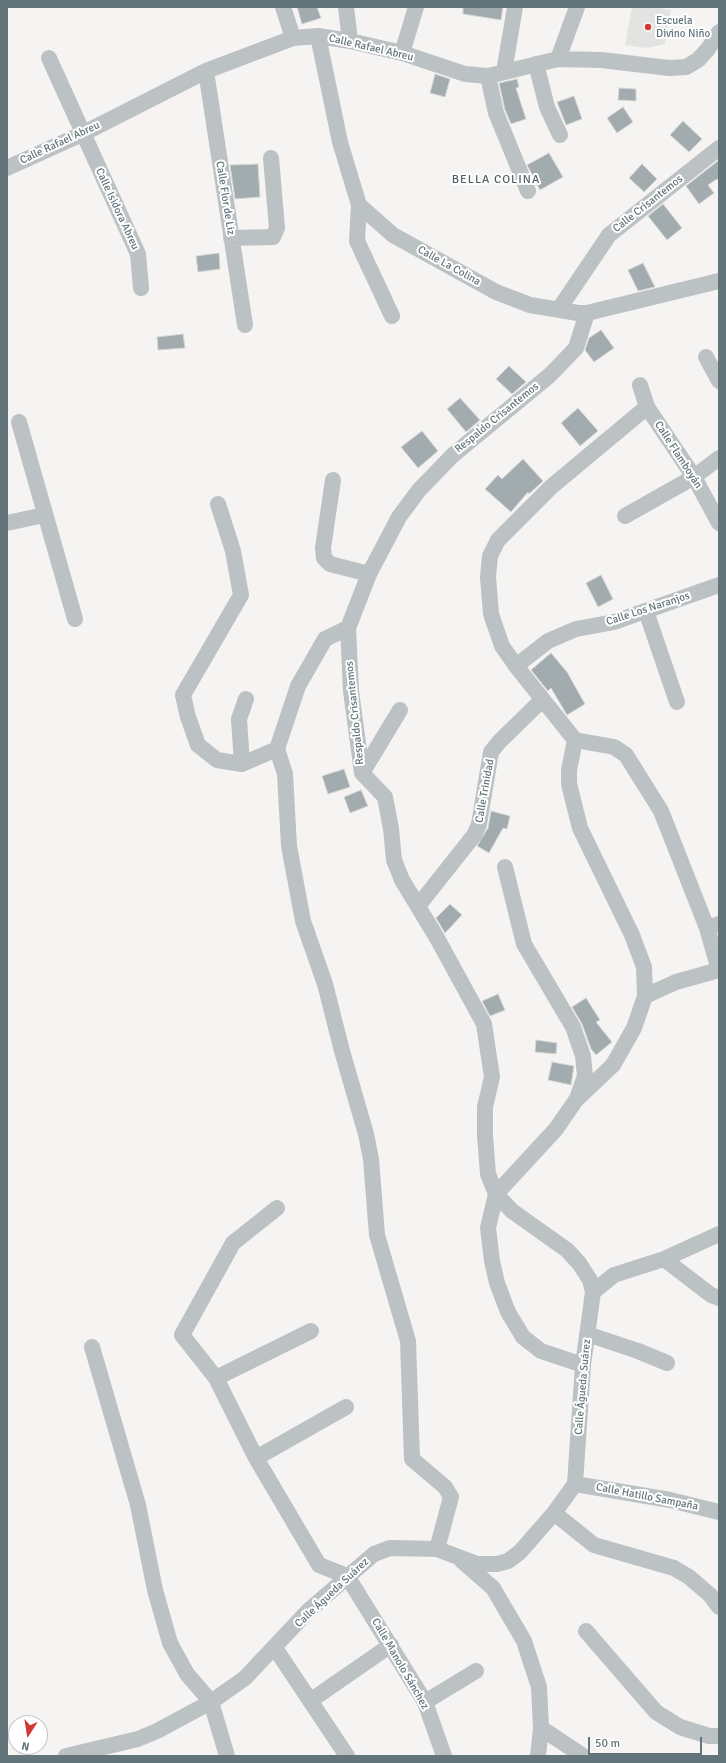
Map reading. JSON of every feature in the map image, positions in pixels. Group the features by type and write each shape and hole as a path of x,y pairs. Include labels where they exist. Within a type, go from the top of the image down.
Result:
{"street":[{"path":"283,7 293,38"},
{"path":"346,7 350,40"},
{"path":"402,53 416,7"},
{"path":"504,72 515,7"},
{"path":"558,59 576,7"},
{"name":"Calle Rafael Abreu","path":"7,168 82,134 206,71 293,38 318,36 350,40 402,53 465,74 488,76 558,59 601,60 669,68 686,67 698,60 708,50 719,32"},
{"path":"318,36 340,142 359,205 357,241 392,316"},
{"name":"Calle Isidora Abreu","path":"49,58 82,134 138,254 141,288"},
{"path":"536,64 548,107 560,135"},
{"name":"Calle Flor de Liz","path":"206,71 245,325"},
{"path":"488,76 496,113 528,191"},
{"name":"Calle Crisantemos","path":"559,309 609,235 719,148"},
{"path":"231,238 273,237 277,228 271,158"},
{"name":"Calle La Colina","path":"359,205 393,235 496,292 530,305 578,313 587,313 719,281"},
{"name":"Respaldo Crisantemos","path":"587,313 576,348 550,375 453,455 419,490 399,517 369,574 348,628 351,691 362,773 385,797 391,829 394,860 402,880 484,1024 492,1077 486,1107 485,1136 488,1174 496,1194 512,1210 567,1250 590,1280 593,1292"},
{"path":"706,357 719,381"},
{"name":"Calle Flamboyán","path":"640,385 646,407 694,477 719,523"},
{"path":"645,996 676,982 719,970 713,926 661,811 626,755 614,747 575,740 542,700 502,646 491,614 488,577 490,556 498,540 551,487 646,407"},
{"path":"19,422 75,619"},
{"path":"625,516 694,477 719,458"},
{"path":"333,480 323,548 324,558 330,564 369,574"},
{"path":"218,504 233,551 241,595 183,694 188,717 198,745 217,760 242,764 277,749"},
{"path":"7,523 44,514"},
{"name":"Calle Los Naranjos","path":"516,666 548,641 576,629 614,622 719,585"},
{"path":"646,611 677,702"},
{"path":"348,628 325,639 298,686 277,749 285,774 289,846 303,920 325,984 342,1051 366,1134 371,1159 377,1235 408,1341 412,1459 446,1487 451,1496 437,1549"},
{"path":"242,764 239,719 246,698"},
{"name":"Calle Trinidad","path":"418,906 475,834 479,824 492,752 499,742 542,700"},
{"path":"362,773 400,710"},
{"path":"575,740 569,770 569,784 580,828 634,941 644,967 645,996 634,1028 612,1065 576,1100 556,1129 496,1194 488,1228 497,1283 508,1312 523,1336 541,1351 583,1365"},
{"path":"504,867 524,944 573,1027 583,1056 585,1076 576,1100"},
{"path":"277,1208 233,1243 182,1335 216,1378 256,1458 319,1565 347,1576"},
{"path":"593,1292 614,1274 664,1259 719,1234"},
{"path":"664,1259 711,1296 719,1298"},
{"name":"Calle Águeda Suárez","path":"66,1756 116,1751 211,1702 245,1678 275,1648 309,1610 374,1554 390,1548 437,1549 477,1564 497,1564 508,1561 520,1552 554,1513 575,1484 583,1365 593,1292"},
{"path":"216,1378 312,1331"},
{"path":"587,1334 638,1350 667,1363"},
{"path":"92,1347 138,1505 154,1590 170,1643 187,1674 211,1702 227,1756"},
{"path":"256,1458 346,1407"},
{"name":"Calle Hatillo Sampaña","path":"575,1484 670,1500 719,1512"},
{"path":"554,1513 594,1545 674,1568 689,1577 710,1595 719,1607"},
{"path":"456,1555 493,1588 524,1641 540,1687 541,1728 538,1756"},
{"name":"Calle Manolo Sánchez","path":"347,1576 425,1702 444,1756"},
{"path":"586,1631 656,1712 680,1727 709,1736 719,1736"},
{"path":"310,1702 390,1645"},
{"path":"275,1648 347,1756"},
{"path":"425,1702 476,1671"},
{"path":"541,1728 583,1756"}],"shaded area":[{"name":"Escuela Divino Niño","path":"632,7 653,7 671,10 665,44 646,48 625,45"}],"building":[{"path":"297,7 317,7 321,18 302,24"},
{"path":"463,7 503,7 501,20 463,14"},
{"path":"435,74 450,79 445,97 430,93"},
{"path":"517,79 519,87 516,88 526,119 511,124 505,110 499,83"},
{"path":"619,88 636,89 636,101 618,100"},
{"path":"574,96 582,119 566,125 557,102"},
{"path":"623,107 633,122 617,133 607,118"},
{"path":"683,121 702,139 689,152 670,135"},
{"path":"549,153 563,177 540,190 527,165"},
{"path":"719,160 719,181 717,179 708,185 714,193 699,204 686,186"},
{"path":"258,164 260,197 235,199 230,165"},
{"path":"642,164 657,179 644,192 629,178"},
{"path":"663,204 682,228 667,240 648,216"},
{"path":"219,253 220,269 198,272 196,256"},
{"path":"643,263 655,287 638,291 628,270"},
{"path":"601,330 614,348 594,362 585,350 589,338"},
{"path":"183,334 185,348 158,350 157,337"},
{"path":"509,366 526,382 512,394 496,379"},
{"path":"460,398 480,420 466,432 447,409"},
{"path":"578,408 598,431 580,446 561,423"},
{"path":"422,431 438,451 418,468 401,447"},
{"path":"523,459 543,481 529,494 528,492 511,512 485,489 498,475 502,479"},
{"path":"601,575 613,599 598,607 586,583"},
{"path":"551,653 567,672 585,704 567,715 551,688 548,691 531,670"},
{"path":"344,769 350,787 328,794 322,776"},
{"path":"361,790 368,806 350,813 344,797"},
{"path":"491,811 510,816 507,829 503,828 489,853 477,846 488,828"},
{"path":"450,904 462,915 445,933 436,918"},
{"path":"498,994 505,1010 490,1016 482,1001"},
{"path":"586,998 600,1020 596,1022 612,1042 596,1055 591,1049 582,1024 572,1007"},
{"path":"536,1040 557,1043 556,1054 535,1052"},
{"path":"552,1062 574,1066 571,1085 548,1080"}],"place":[{"name":"Escuela Divino Niño","path":"648,27"}],"district":[{"name":"BELLA COLINA","path":"496,180"}]}
